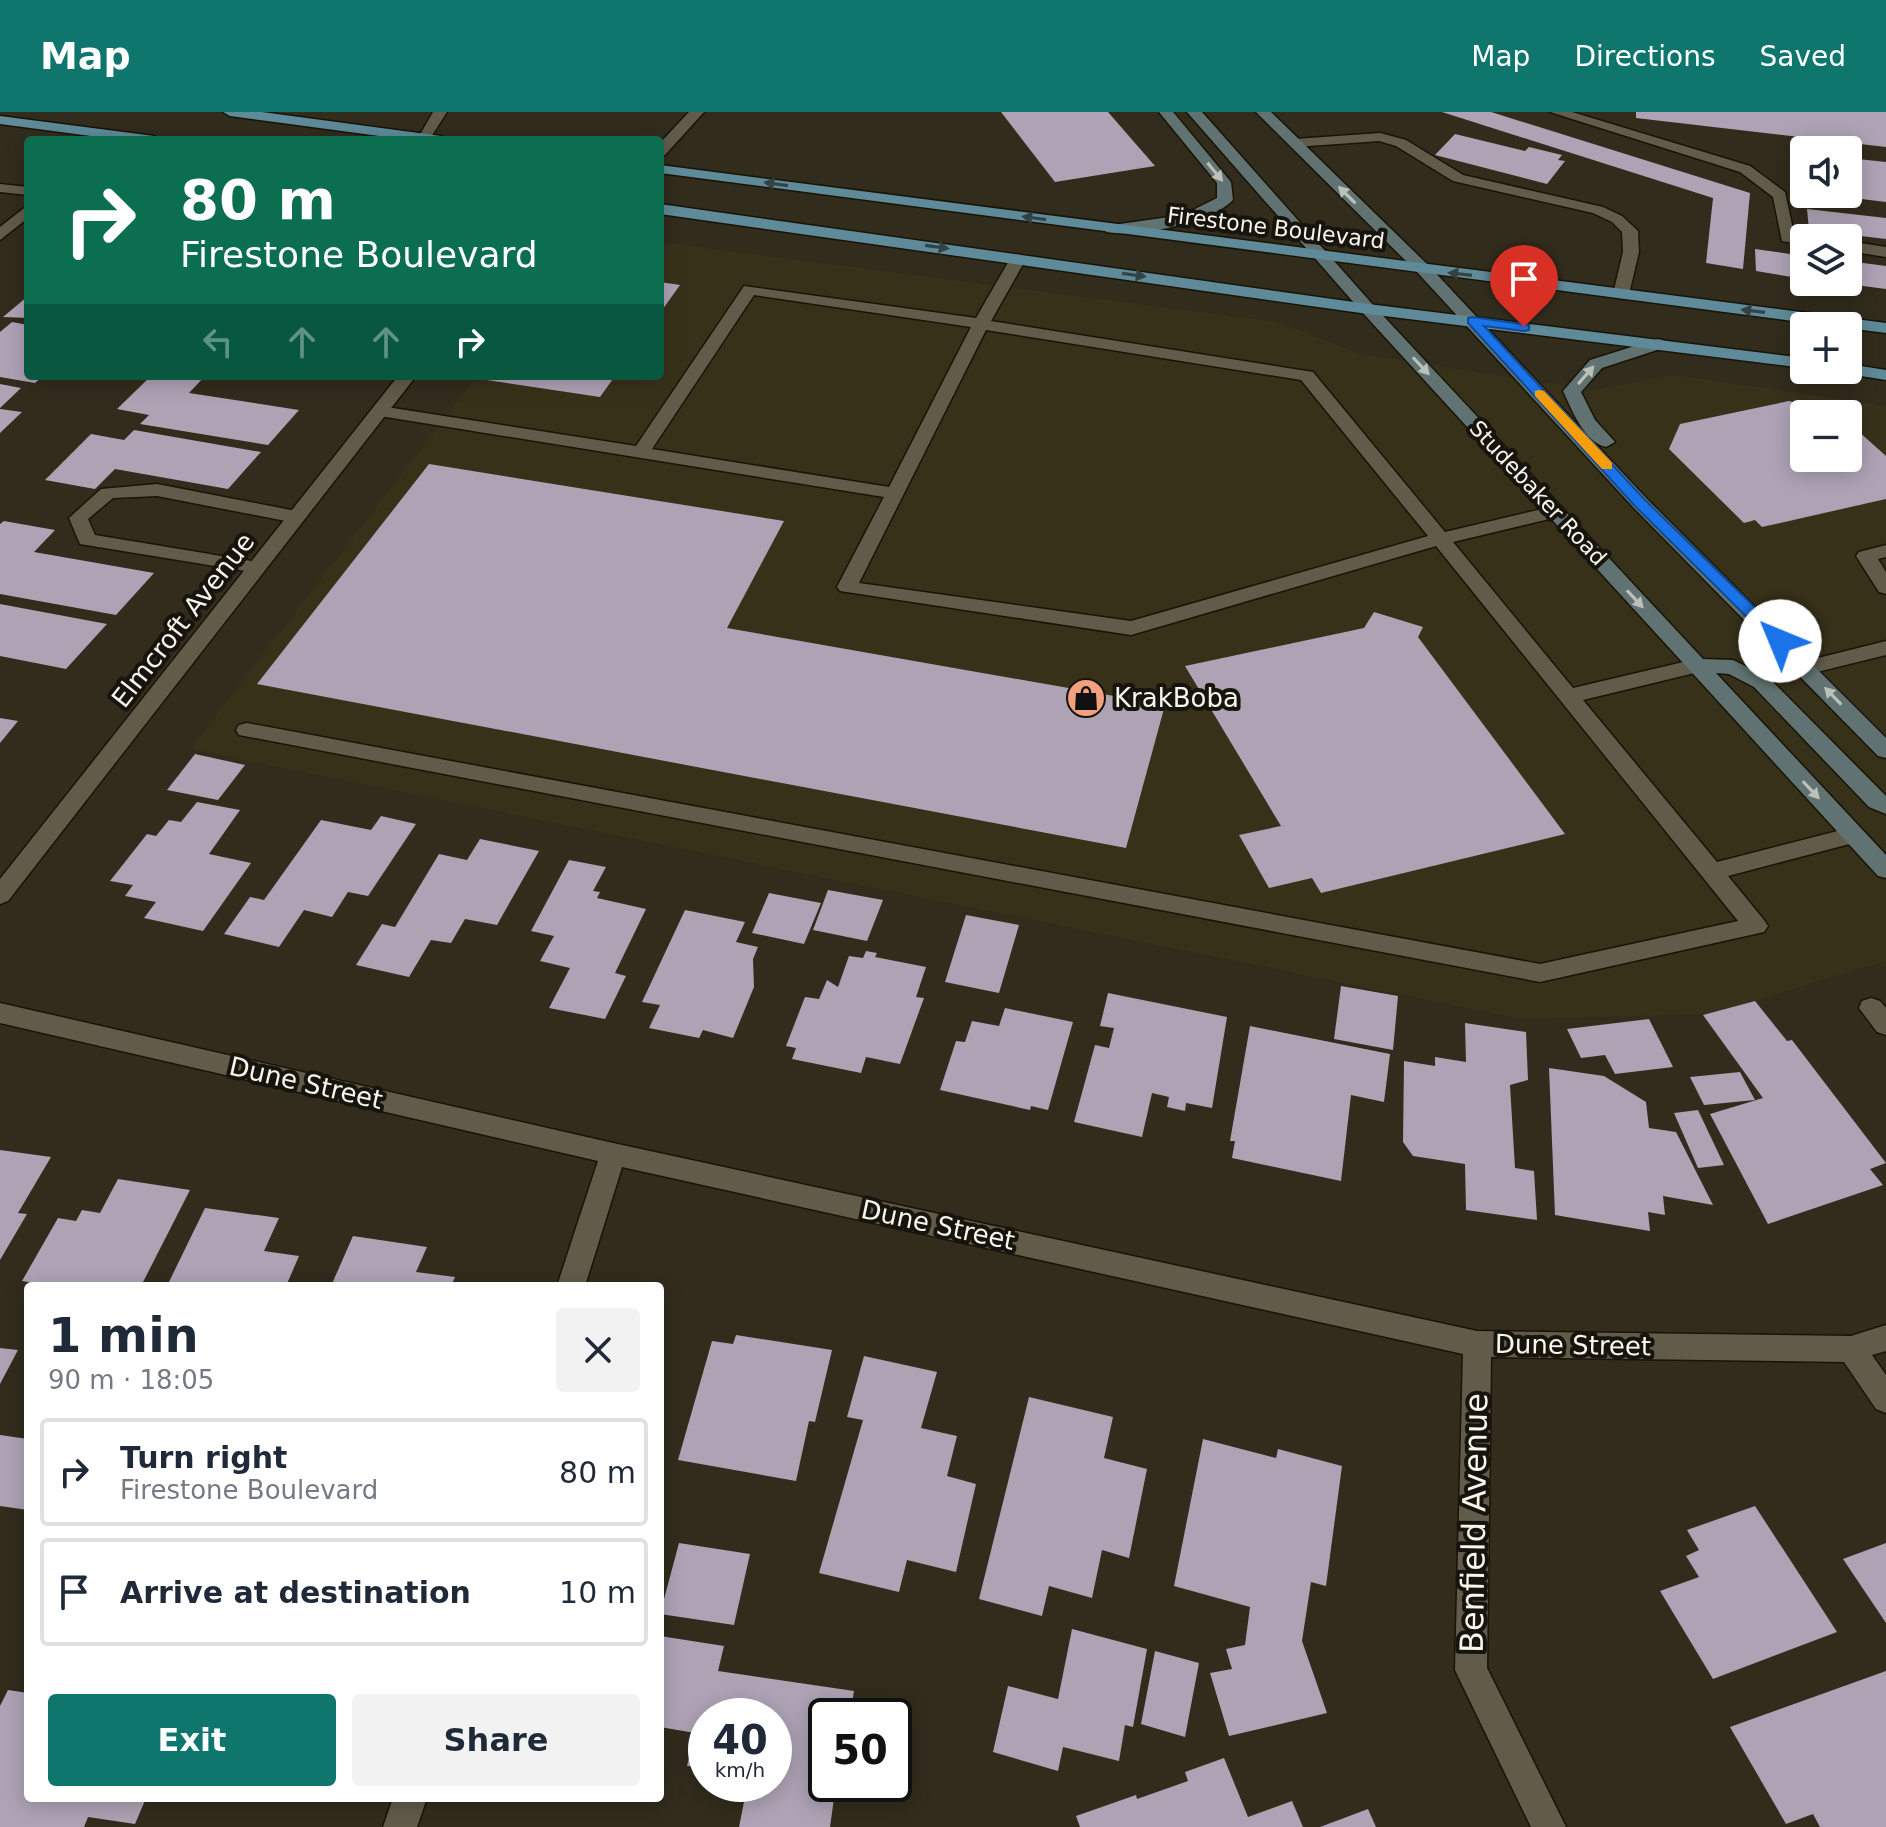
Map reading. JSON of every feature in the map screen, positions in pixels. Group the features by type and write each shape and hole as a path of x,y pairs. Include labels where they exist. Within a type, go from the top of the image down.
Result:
{"main road":[{"path":"230,112 408,136"},
{"path":"1111,229 1187,219 1213,211 1225,200 1224,182 1166,112"},
{"name":"Studebaker Road","path":"1194,112 1368,309 1886,870"},
{"path":"1263,112 1423,269 1640,503 1886,751"},
{"path":"0,120 123,136"},
{"name":"Firestone Boulevard","path":"664,170 1886,328"},
{"path":"664,211 1368,309 1790,361"},
{"path":"1640,503 1647,486 1587,422 1572,391 1596,364 1657,344"},
{"path":"1862,371 1886,375"},
{"path":"1696,666 1733,667 1761,682 1877,801 1886,806"},
{"path":"1853,835 1886,848"}],"street":[{"path":"424,136 440,112"},
{"path":"664,148 697,112"},
{"path":"1557,112 1745,169 1780,195 1787,238 1790,238"},
{"path":"1295,143 1380,137 1401,143 1458,178 1598,210 1617,219 1630,231 1631,252 1621,294"},
{"path":"0,188 24,191"},
{"path":"0,235 24,214"},
{"path":"1862,248 1886,252"},
{"path":"1018,259 981,324 847,587 1131,628 1440,539 1555,512"},
{"path":"247,730 1540,973 1756,926 1307,376 750,289 641,452"},
{"name":"Elmcroft Avenue","path":"0,895 404,380"},
{"path":"380,411 895,493"},
{"path":"257,567 87,540 78,518 108,493 157,490 296,517"},
{"path":"1886,551 1866,556 1886,588"},
{"path":"1805,668 1886,648"},
{"path":"1569,696 1696,666"},
{"path":"1712,872 1853,835"},
{"name":"Dune Street","path":"0,1013 613,1154 1477,1344 1851,1349 1886,1338"},
{"path":"572,1282 613,1154"},
{"name":"Benfield Avenue","path":"1477,1344 1471,1670 1549,1827"},
{"path":"1851,1349 1886,1399"},
{"path":"400,1827 409,1802"}],"shaded area":[{"path":"664,243 1277,322 1361,354 1592,390 1674,375 1845,400 1790,400 1790,472 1862,472 1862,402 1886,406 1886,961 1710,1014 1522,1019 190,749 474,380 664,380"}],"building":[{"path":"1001,112 1108,112 1155,166 1055,182"},
{"path":"1442,112 1491,112 1750,193 1743,269 1706,263 1713,198"},
{"path":"1636,112 1886,112 1886,147 1862,144 1862,136 1791,136 1636,118"},
{"path":"1455,134 1525,151 1529,147 1562,155 1558,160 1565,161 1547,184 1435,155"},
{"path":"1862,159 1886,162 1886,202 1862,199"},
{"path":"1807,209 1886,218 1886,239 1862,236 1862,224 1808,224"},
{"path":"1755,249 1790,254 1790,277 1756,271"},
{"path":"1862,263 1886,266 1886,289 1862,286"},
{"path":"664,283 680,285 664,307"},
{"path":"24,299 24,318 3,317"},
{"path":"12,322 24,324 24,380 38,380 35,383 0,377 0,332"},
{"path":"147,380 201,380 189,393 299,410 268,445 140,424 149,415 117,409"},
{"path":"487,380 612,380 600,397"},
{"path":"0,384 21,388 0,408"},
{"path":"1790,401 1790,472 1862,472 1862,435 1886,456 1886,499 1762,527 1755,520 1744,523 1669,449 1680,424"},
{"path":"0,409 22,412 0,433"},
{"path":"134,430 261,452 228,489 115,469 95,489 45,480 91,434 124,440"},
{"path":"429,464 784,521 727,628 1165,705 1126,848 257,684"},
{"path":"4,521 55,530 34,552 154,573 116,615 0,594 0,524"},
{"path":"0,604 107,624 66,669 0,656"},
{"path":"1374,612 1423,627 1418,637 1565,834 1321,893 1312,878 1269,888 1239,835 1281,826 1185,666 1364,628"},
{"path":"0,718 18,721 0,743"},
{"path":"195,754 245,765 218,800 167,790"},
{"path":"197,802 240,810 209,854 251,863 203,931 144,918 156,902 125,896 133,885 110,881 147,834 156,836 169,820 181,822"},
{"path":"381,816 416,824 368,896 348,892 332,917 304,910 279,947 224,934 250,897 264,900 321,820 371,830"},
{"path":"480,839 539,851 497,925 465,919 451,943 431,940 409,977 356,965 382,924 395,927 439,854 467,860"},
{"path":"569,860 606,867 593,891 600,892 597,898 646,909 615,973 626,976 605,1019 549,1008 570,968 540,961 554,936 531,931"},
{"path":"828,890 883,900 867,941 813,930"},
{"path":"769,893 821,903 804,944 752,933"},
{"path":"685,910 745,922 736,942 758,947 753,959 754,987 733,1038 703,1030 699,1038 649,1028 660,1005 642,1002"},
{"path":"966,915 1019,925 999,993 945,982"},
{"path":"866,951 877,953 875,957 926,967 916,997 924,998 900,1064 866,1057 861,1073 792,1059 796,1048 786,1046 805,997 819,999 827,980 838,987 849,956 863,958"},
{"path":"1341,986 1398,996 1393,1050 1334,1039"},
{"path":"1108,993 1227,1017 1212,1108 1186,1103 1185,1111 1167,1107 1169,1097 1152,1093 1142,1137 1074,1122 1095,1045 1109,1048 1114,1028 1100,1026"},
{"path":"1755,1001 1787,1041 1792,1040 1886,1163 1870,1169 1883,1185 1768,1224 1710,1114 1763,1098 1703,1015"},
{"path":"1005,1008 1073,1022 1048,1110 1031,1106 1030,1110 940,1090 956,1041 965,1042 972,1021 999,1026"},
{"path":"1649,1019 1673,1067 1615,1074 1605,1055 1581,1058 1567,1029"},
{"path":"1465,1023 1526,1032 1528,1080 1510,1085 1515,1168 1534,1171 1537,1220 1466,1210 1465,1164 1413,1156 1403,1142 1404,1061 1435,1066 1435,1057 1466,1062"},
{"path":"1250,1026 1390,1054 1384,1102 1351,1095 1341,1181 1232,1158 1235,1141 1230,1141"},
{"path":"1549,1068 1604,1076 1646,1102 1649,1128 1676,1132 1713,1205 1663,1196 1665,1215 1648,1212 1650,1231 1555,1215"},
{"path":"1740,1072 1755,1100 1704,1105 1690,1077"},
{"path":"1698,1110 1724,1165 1698,1168 1674,1113"},
{"path":"0,1150 51,1157 18,1213 27,1214 0,1260"},
{"path":"118,1179 190,1190 143,1282 22,1281 58,1218 76,1221 82,1210 100,1213"},
{"path":"205,1208 279,1218 264,1251 299,1256 288,1282 169,1282"},
{"path":"353,1236 427,1247 416,1272 455,1277 453,1282 333,1282"},
{"path":"736,1335 832,1350 815,1422 809,1421 796,1481 678,1460 712,1341 733,1344"},
{"path":"0,1348 18,1350 0,1384"},
{"path":"864,1356 937,1372 921,1428 957,1436 947,1476 976,1484 956,1572 907,1560 899,1592 819,1573 863,1420 847,1417"},
{"path":"1029,1397 1113,1417 1104,1458 1147,1469 1129,1558 1102,1550 1092,1598 1049,1586 1042,1616 979,1599"},
{"path":"0,1435 24,1438 24,1509 0,1506"},
{"path":"1203,1439 1276,1458 1278,1449 1342,1466 1326,1586 1311,1582 1302,1641 1327,1713 1229,1736 1210,1673 1232,1669 1226,1649 1245,1645 1250,1607 1174,1586"},
{"path":"1755,1506 1837,1632 1713,1679 1660,1591 1699,1577 1686,1556 1699,1550 1687,1530"},
{"path":"679,1543 750,1554 734,1625 664,1615 664,1599"},
{"path":"1886,1543 1886,1623 1843,1559"},
{"path":"1072,1629 1147,1649 1133,1727 1125,1725 1119,1761 1063,1747 1058,1771 993,1752 1008,1686 1058,1699"},
{"path":"664,1637 724,1646 718,1671 854,1691 853,1698 808,1698 808,1802 833,1802 830,1827 739,1827 744,1802 792,1802 792,1698 688,1698 688,1732 664,1728"},
{"path":"1155,1651 1199,1663 1185,1737 1141,1724"},
{"path":"1886,1671 1886,1827 1820,1827 1813,1814 1786,1824 1730,1727"},
{"path":"8,1690 24,1692 24,1802 144,1802 135,1824 88,1817 84,1827 0,1827 0,1706"},
{"path":"1224,1758 1248,1817 1292,1801 1303,1827 1080,1827 1076,1816 1188,1781 1185,1772"},
{"path":"1368,1809 1376,1827 1320,1827"}],"slow traffic":[{"path":"1539,393 1607,466"}],"place":[{"name":"KrakBoba","path":"1086,698"}],"route":[{"path":"1524,327 1472,320 1640,503 1780,641"}]}
